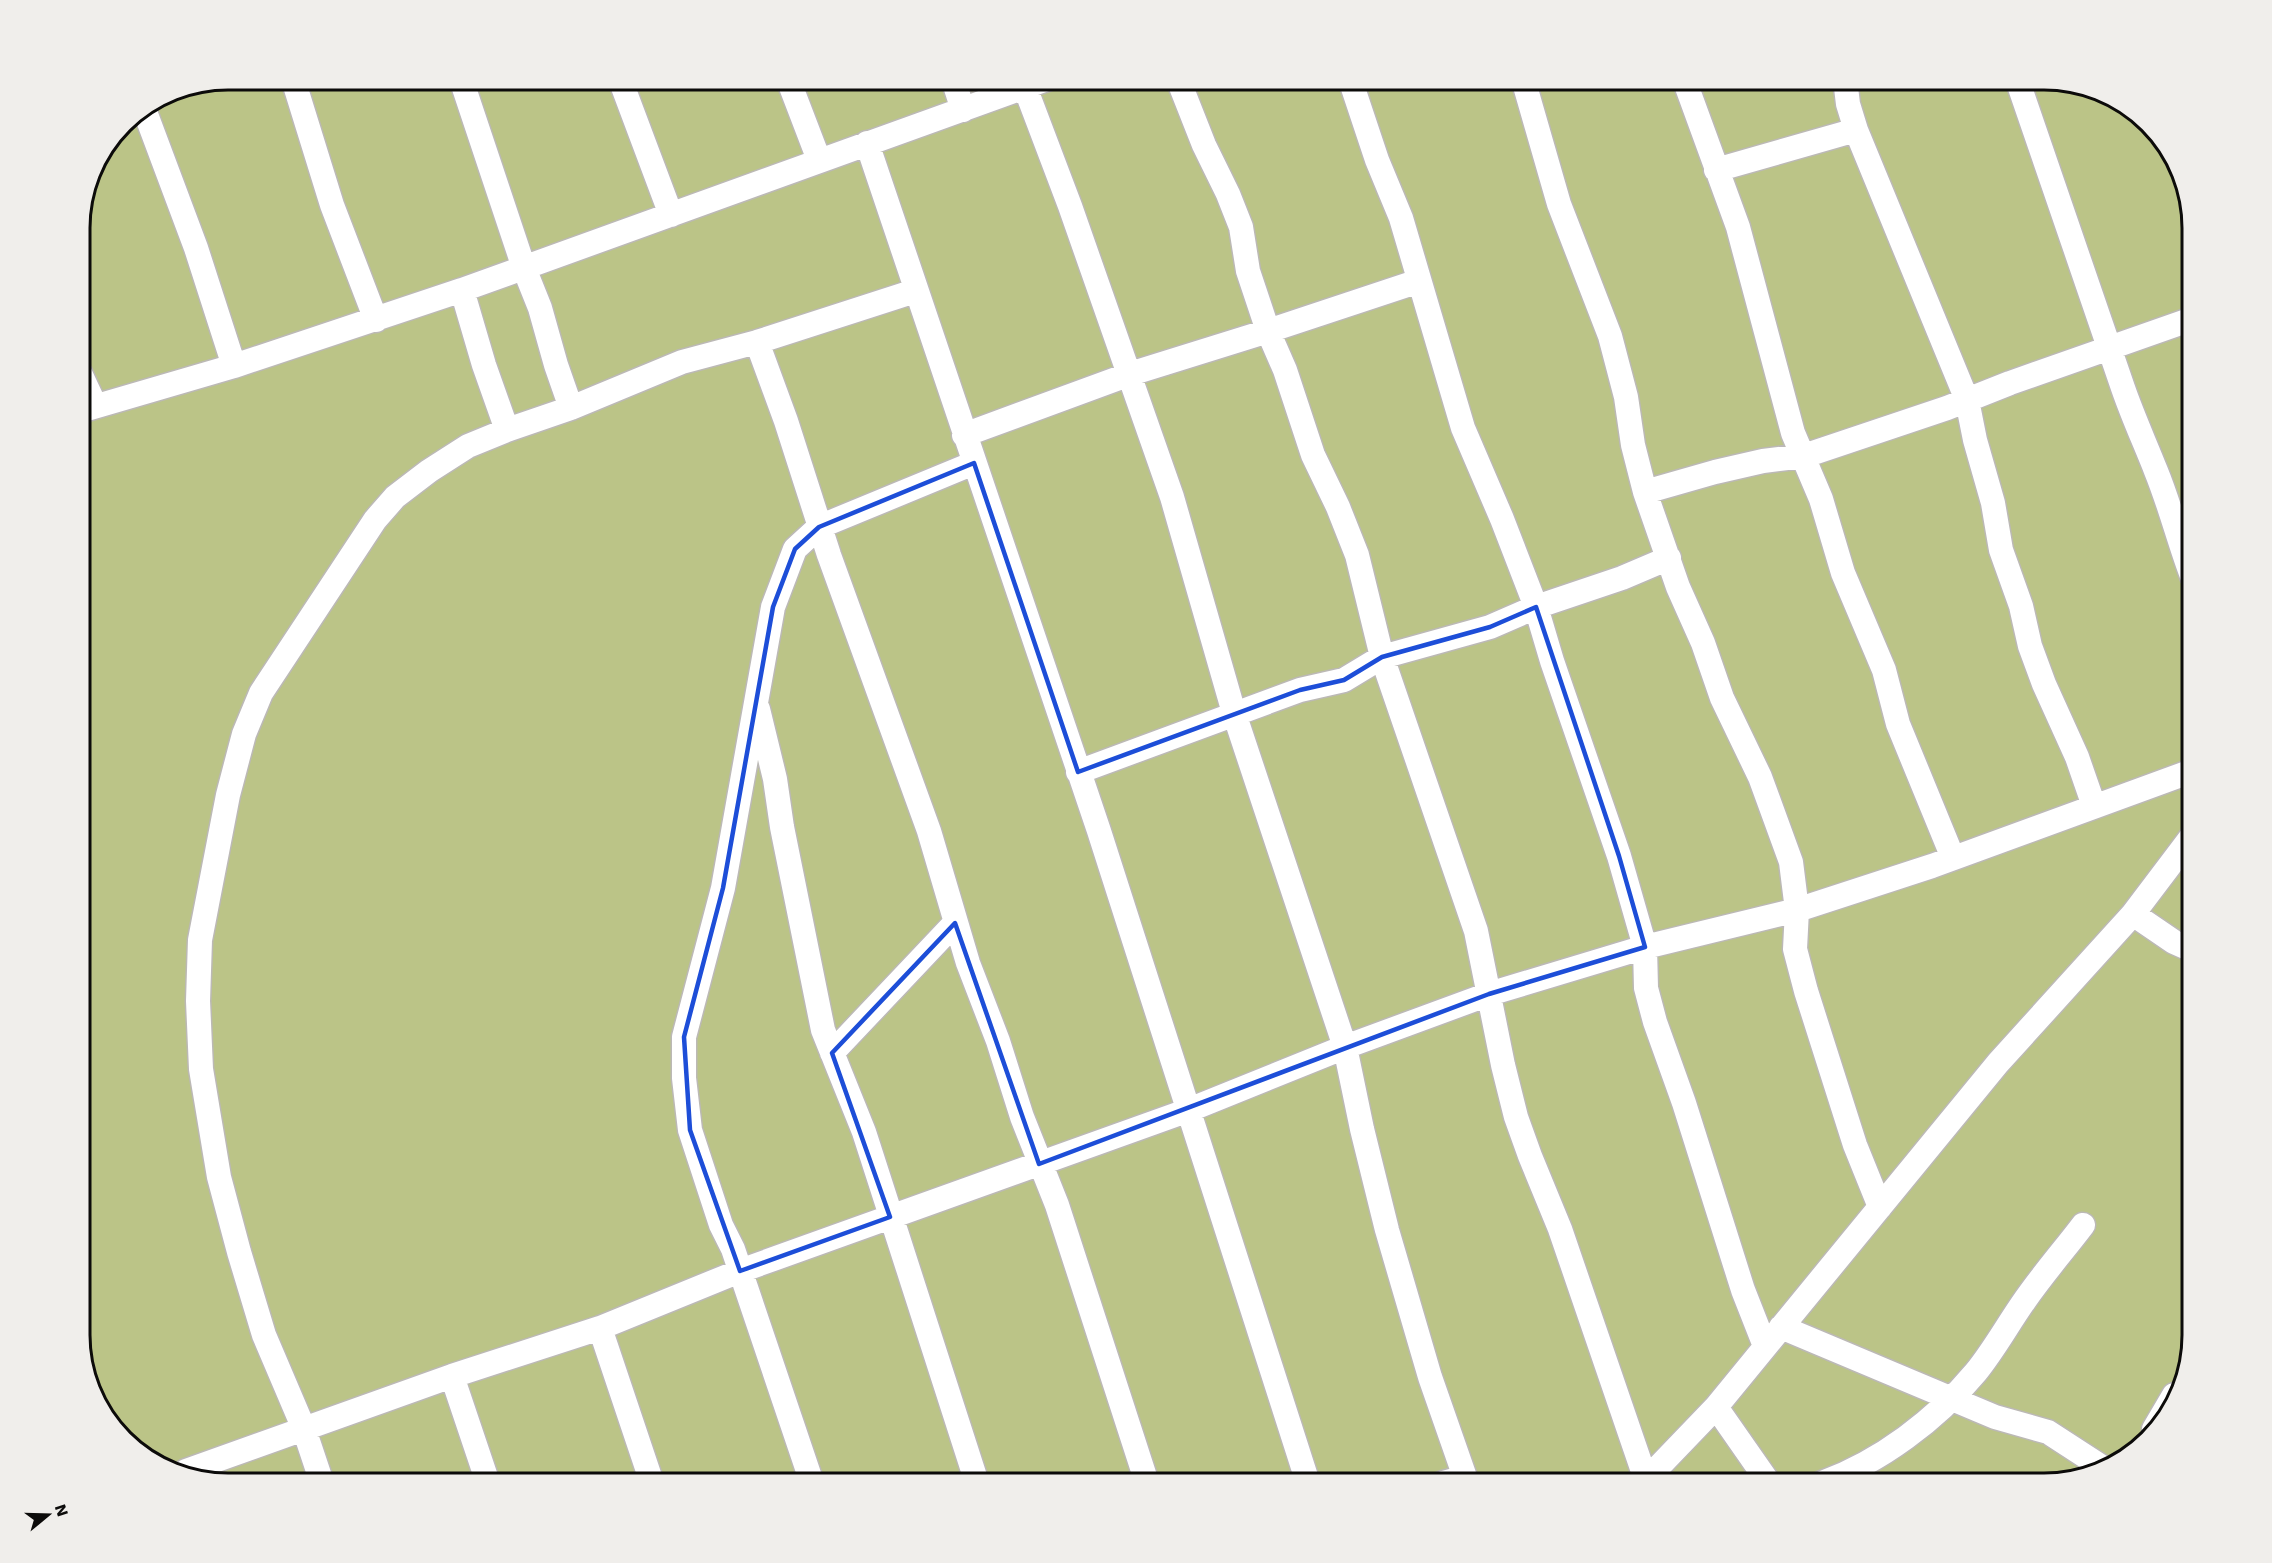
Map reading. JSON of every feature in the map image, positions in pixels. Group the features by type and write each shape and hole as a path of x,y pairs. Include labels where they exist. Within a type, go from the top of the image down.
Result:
{"street":[{"path":"296,90 332,205 376,320"},
{"path":"464,90 524,268 540,308 571,408"},
{"path":"624,90 671,215"},
{"path":"792,90 819,160"},
{"path":"956,90 963,110"},
{"path":"90,407 234,366 376,320 1017,90"},
{"path":"1038,90 1153,447 1172,497 1234,714 1345,1047 1362,1130 1387,1230 1457,1473"},
{"path":"1182,90 1241,227 1248,271 1268,331 1285,370 1313,454 1357,555 1382,657 1476,931 1516,1117 1560,1229 1641,1473"},
{"path":"1353,90 1377,160 1401,218 1463,428 1536,607 1552,661 1619,856 1645,947 1646,988 1655,1022 1684,1103 1743,1290 1765,1346"},
{"path":"1526,90 1559,204 1610,336 1626,397 1633,445 1646,492 1722,698 1760,777 1791,862 1797,910 1795,949 1855,1145 1880,1207"},
{"path":"1688,90 1738,227 1793,433 1821,499 1843,573 1884,670 1898,724 1953,858"},
{"path":"1846,90 1856,130 1967,400 1975,440 1993,503 2001,550 2021,606 2030,646 2044,684 2077,757 2094,806"},
{"path":"2021,90 2109,349 2139,432 2157,472 2182,548"},
{"path":"147,116 196,248 234,366"},
{"path":"1716,170 1856,130"},
{"path":"867,143 1078,772 1304,1473"},
{"path":"964,435 1130,374 1419,281"},
{"path":"462,290 480,354 507,430"},
{"path":"318,1473 304,1429 264,1335 238,1252 218,1166 201,1069 198,1001 200,940 208,887 243,734 261,693 375,520 395,497 429,471 468,446 571,408 682,362 757,342 915,291"},
{"path":"1646,492 1763,461 1804,456 2182,323"},
{"path":"757,342 786,421 819,527 929,831 955,922 1039,1164 1057,1205 1143,1473"},
{"path":"808,1473 733,1249 721,1225 690,1130 684,1078 684,1037 723,888 772,607 795,549 819,527 974,463"},
{"path":"1078,772 1300,690 1344,680 1382,657 1490,627 1536,607 1622,578 1669,558"},
{"path":"756,698 775,779 782,827 823,1030 864,1132 973,1473"},
{"path":"194,1468 452,1376 600,1328 740,1271 1189,1110 1345,1047 1489,994 1645,947 1797,910 1953,858 2182,775"},
{"path":"1653,1473 1716,1407 1998,1063 2133,914 2182,850"},
{"path":"2133,914 2182,945"},
{"path":"832,1053 955,922"},
{"path":"1845,1473 1868,1462 1936,1413 1976,1372 2025,1300 2083,1225"},
{"path":"1780,1327 1995,1417 2048,1432 2095,1463"},
{"path":"600,1328 648,1473"},
{"path":"452,1376 484,1473"},
{"path":"1716,1407 1761,1473"}],"highlighted area":[{"path":"974,463 1078,772 1300,690 1344,680 1382,657 1490,627 1536,607 1619,856 1645,947 1489,994 1039,1164 955,923 832,1053 890,1217 740,1271 690,1130 684,1037 723,888 773,607 795,549 819,527"}],"green space":[{"path":"219,90 2044,90 2079,95 2105,104 2121,113 2153,144 2163,159 2177,193 2182,228 2182,1335 2177,1370 2159,1412 2135,1439 2121,1450 2088,1466 2053,1473 228,1473 193,1468 167,1459 151,1450 119,1419 109,1404 95,1370 90,1344 90,219 95,193 104,167 113,151 137,124 151,113 184,97"}]}
